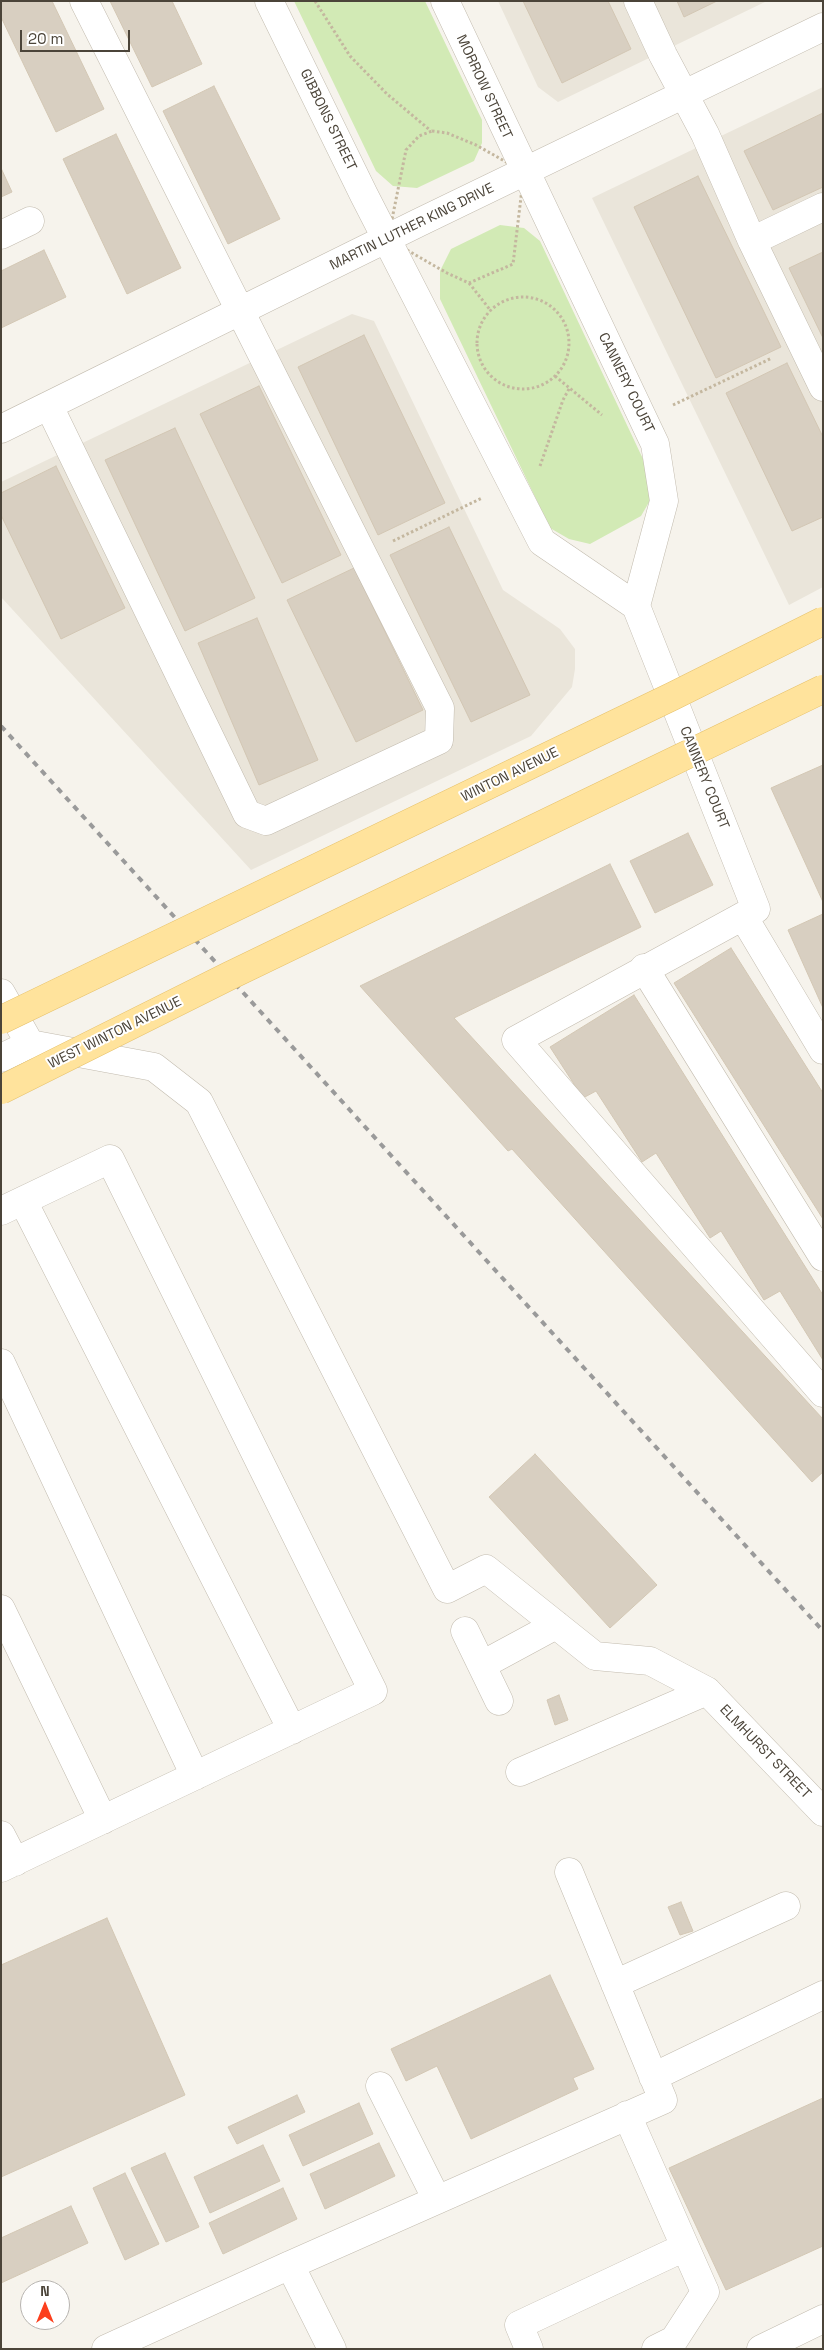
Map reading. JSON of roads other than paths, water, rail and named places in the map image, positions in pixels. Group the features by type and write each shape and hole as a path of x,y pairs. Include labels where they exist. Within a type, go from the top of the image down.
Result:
{"main road":[{"name":"WINTON AVENUE","path":"1,1020 673,696 823,621"},
{"name":"WEST WINTON AVENUE","path":"1,1090 229,976 823,689"}],"street":[{"path":"48,406 247,814 266,821 439,740 440,708 84,1"},
{"name":"GIBBONS STREET","path":"269,1 360,188 388,239"},
{"name":"MORROW STREET","path":"445,1 524,172"},
{"path":"638,1 682,94 705,134 752,241 823,387"},
{"name":"MARTIN LUTHER KING DRIVE","path":"1,429 682,94 823,27"},
{"name":"CANNERY COURT","path":"524,172 655,444 664,501 636,606 756,909 743,916"},
{"path":"752,241 823,207"},
{"path":"1,235 30,221"},
{"path":"388,239 542,542 636,606"},
{"path":"823,1050 743,916 644,968 516,1040 823,1393"},
{"path":"644,968 823,1257"},
{"path":"1,993 30,1044 1,1058"},
{"name":"ELMHURST STREET","path":"30,1044 154,1067 199,1102 448,1589 486,1569 595,1656 650,1661 707,1692 823,1812"},
{"path":"1,1835 8,1865 374,1692 110,1159 12,1206 292,1730"},
{"path":"1,1363 195,1776"},
{"path":"1,1609 103,1820"},
{"path":"482,1665 556,1625"},
{"path":"465,1631 499,1701"},
{"path":"520,1772 707,1692"},
{"path":"106,2349 290,2265 663,2100 569,1872"},
{"path":"615,1984 786,1906"},
{"path":"653,2076 823,1995"},
{"path":"380,2086 437,2200"},
{"path":"627,2116 705,2292 674,2340 656,2349"},
{"path":"529,2349 518,2325 685,2247"},
{"path":"290,2265 332,2349"},
{"path":"761,2349 823,2319"}],"railway":[{"path":"1,726 823,1631"}]}
